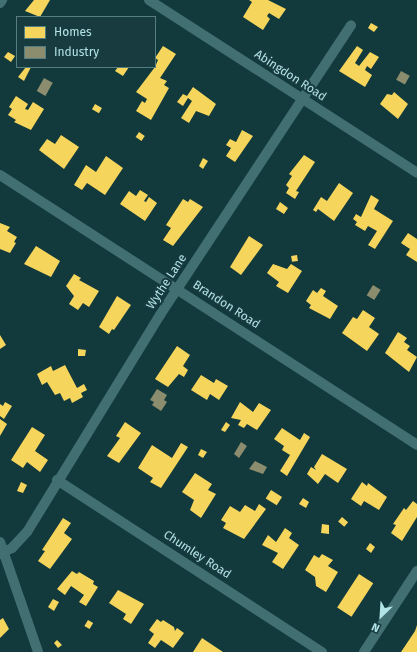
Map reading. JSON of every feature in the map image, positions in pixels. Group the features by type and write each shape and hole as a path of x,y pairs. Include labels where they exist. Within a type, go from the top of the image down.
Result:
{"street":[{"name":"Abingdon Road","path":"149,0 417,173"},
{"name":"Wythe Lane","path":"2,553 20,541 26,532 57,480 178,289 351,25"},
{"name":"Brandon Road","path":"0,175 417,445"},
{"name":"Chumley Road","path":"57,480 322,652"},
{"path":"0,542 2,553 38,652"},
{"path":"364,652 417,572"}],"building: Homes":[{"path":"34,0 50,0 41,16 25,11"},
{"path":"249,0 268,0 286,9 279,19 269,13 267,16 270,19 263,30 243,17 252,2"},
{"path":"371,23 378,27 374,32 368,28"},
{"path":"163,46 176,54 160,78 167,81 164,85 169,88 151,120 136,111 142,101 145,103 147,99 136,92 154,68 156,68 158,60 156,56"},
{"path":"357,46 363,50 355,63 359,66 370,52 379,57 371,69 367,66 365,70 372,75 365,87 339,71"},
{"path":"8,52 15,56 11,62 4,57"},
{"path":"25,68 30,68 24,81 18,77"},
{"path":"117,68 128,68 123,76 115,71"},
{"path":"193,87 216,104 209,116 196,111 189,123 181,118 192,101 188,98 183,106 177,102 183,94 187,96"},
{"path":"394,92 408,104 398,119 380,104 387,94 392,95"},
{"path":"16,96 28,104 25,109 28,110 33,102 44,109 31,130 14,122 16,120 8,115 12,109 9,107"},
{"path":"95,104 102,108 99,113 92,109"},
{"path":"242,130 253,136 235,162 226,156 231,148 226,145 230,139 236,142"},
{"path":"139,132 145,136 141,141 136,137"},
{"path":"61,135 79,147 64,169 39,150 47,139 55,144"},
{"path":"304,155 315,162 296,191 299,192 295,199 286,193 289,188 286,185 292,176 289,174"},
{"path":"106,156 123,168 105,195 87,183 82,190 74,185 86,165 96,172"},
{"path":"203,158 208,161 203,169 199,166"},
{"path":"339,183 353,193 334,221 318,209 316,212 313,210 321,197 327,201"},
{"path":"140,190 148,195 144,201 146,202 149,197 157,203 145,221 120,204 129,191 136,196"},
{"path":"371,195 379,200 374,209 393,221 375,249 368,245 377,231 368,226 365,231 355,225 357,222 353,219 356,214 361,217"},
{"path":"183,199 188,202 190,199 203,207 173,246 163,240 171,228 166,225"},
{"path":"280,202 288,208 284,214 276,209"},
{"path":"0,223 10,227 7,231 17,237 14,242 16,243 10,253 0,249"},
{"path":"408,233 417,239 417,262 406,255 410,249 401,243"},
{"path":"249,236 263,245 241,275 230,267"},
{"path":"36,246 60,261 51,277 24,264"},
{"path":"297,255 298,261 292,262 291,256"},
{"path":"273,264 287,269 291,264 302,271 288,293 276,286 279,282 267,273"},
{"path":"74,274 81,278 79,280 99,291 89,307 83,303 78,310 69,304 74,296 66,286"},
{"path":"321,288 326,291 323,296 338,306 330,319 309,308 311,305 306,301 313,290 317,293"},
{"path":"117,296 131,305 114,330 112,329 109,334 99,327"},
{"path":"363,310 375,318 369,327 379,334 367,351 342,333 353,317 357,319"},
{"path":"398,332 407,338 404,342 410,346 407,350 417,357 409,372 385,353"},
{"path":"0,335 6,345 0,349"},
{"path":"177,346 190,355 183,366 188,370 184,377 179,374 168,387 155,379"},
{"path":"78,349 86,350 85,356 78,356"},
{"path":"65,365 77,388 84,384 87,390 81,393 83,397 72,403 70,398 64,401 60,393 55,395 47,382 42,385 37,374 51,366 53,371"},
{"path":"201,375 214,383 216,379 228,386 219,400 210,394 207,400 191,390"},
{"path":"5,402 12,406 4,419 0,416 0,404 3,406"},
{"path":"240,402 253,412 259,403 271,410 257,430 247,424 244,428 238,425 241,420 231,418"},
{"path":"0,419 7,424 0,436"},
{"path":"125,422 141,433 119,463 107,456 120,438 116,436"},
{"path":"226,422 230,425 225,432 221,430"},
{"path":"32,427 45,435 35,451 48,460 40,472 27,462 23,468 11,460"},
{"path":"282,428 300,440 304,433 310,437 287,476 280,471 290,455 282,450 284,446 274,439"},
{"path":"181,443 188,447 161,488 150,482 153,478 138,468 152,445 172,458"},
{"path":"201,449 207,452 203,458 198,455"},
{"path":"322,454 347,469 338,483 325,474 318,484 307,474 311,467 316,470 314,467"},
{"path":"195,473 212,484 208,490 216,494 201,518 190,510 194,500 182,492"},
{"path":"21,482 27,485 23,493 17,491"},
{"path":"362,482 367,486 368,483 387,497 379,510 364,501 361,506 351,499"},
{"path":"271,490 282,497 277,505 266,498"},
{"path":"303,498 309,502 306,508 299,504"},
{"path":"413,501 417,504 417,517 402,541 391,533 396,525 393,524 404,508 406,510"},
{"path":"259,504 266,509 244,539 223,528 226,523 221,520 230,506 240,512 245,505 255,511"},
{"path":"342,517 348,522 344,527 338,522"},
{"path":"63,518 71,523 64,533 72,539 50,569 38,561 45,551 42,550"},
{"path":"322,524 329,525 329,534 321,533"},
{"path":"285,528 292,533 289,538 299,545 283,569 272,562 278,553 262,545 268,535 276,542"},
{"path":"370,543 375,547 371,553 366,549"},
{"path":"322,554 333,560 328,566 338,572 326,592 316,586 315,577 305,570 314,555 319,558"},
{"path":"72,571 77,574 79,572 94,581 93,584 98,587 86,606 79,602 84,595 71,586 65,595 57,589"},
{"path":"359,574 373,583 351,617 337,608"},
{"path":"118,590 144,604 131,624 123,619 126,614 109,603"},
{"path":"53,599 59,602 54,611 48,607"},
{"path":"3,618 9,629 0,638 0,620"},
{"path":"157,619 161,622 163,620 174,627 175,631 177,628 184,633 173,648 161,640 155,648 148,643 154,634 149,630"},
{"path":"88,620 93,623 90,629 84,626"},
{"path":"417,625 417,652 401,652 415,631"},
{"path":"202,638 223,652 193,652"},
{"path":"57,640 62,645 58,648 54,643"}],"building: Industry":[{"path":"401,71 410,76 405,85 396,80"},
{"path":"44,78 53,83 45,96 37,91"},
{"path":"373,285 381,290 374,300 367,295"},
{"path":"157,389 167,395 164,400 167,402 161,411 152,405 154,402 150,400"},
{"path":"241,442 247,446 239,458 234,454"},
{"path":"255,461 267,467 263,474 249,469"}]}
